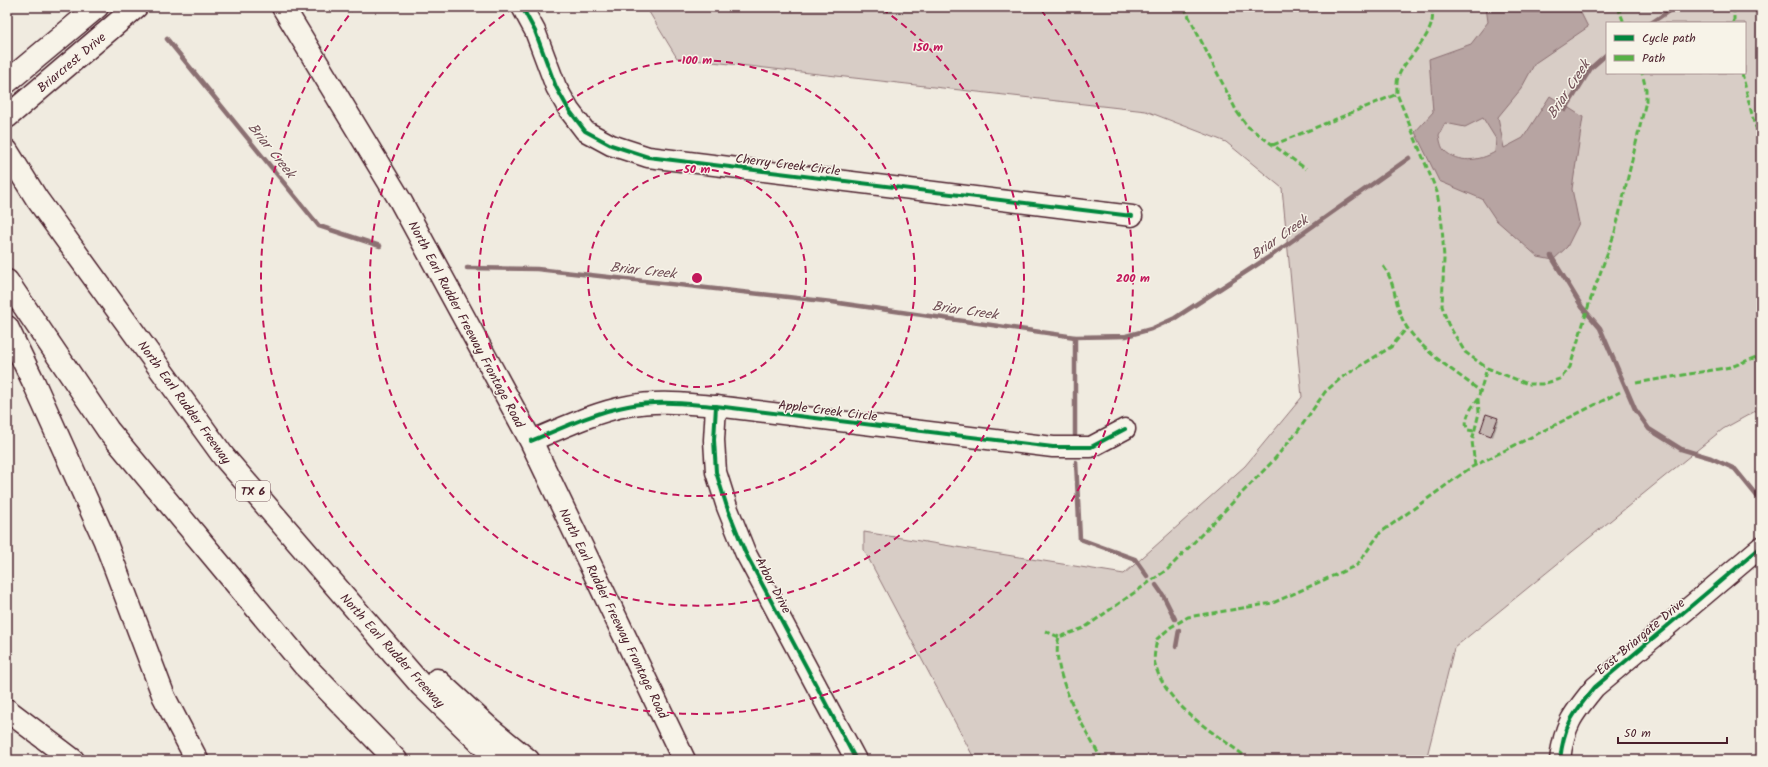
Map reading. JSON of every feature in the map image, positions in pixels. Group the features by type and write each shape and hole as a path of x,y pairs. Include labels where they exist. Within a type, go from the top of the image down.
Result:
{"main road":[{"name":"Briarcrest Drive","path":"7,82 97,7"},
{"name":"Briarcrest Drive","path":"7,117 136,7"},
{"name":"North Earl Rudder Freeway Frontage Road","path":"283,7 400,200 531,441 684,760"},
{"name":"North Earl Rudder Freeway","path":"7,151 37,199 224,457 421,685 498,760"},
{"path":"7,281 108,430 303,664 396,760"},
{"path":"7,327 34,383 105,541 164,698 197,760"},
{"path":"328,578 489,728 528,760"},
{"path":"7,710 73,760"}],"street":[{"name":"Cherry Creek Circle","path":"522,7 535,31 556,87 569,110 585,131 611,145 648,157 1132,216"},
{"name":"Apple Creek Circle","path":"531,441 587,418 628,406 667,402 716,406 1053,447 1091,447 1125,429"},
{"name":"Arbor Drive","path":"716,406 714,440 716,472 727,507 745,552 856,760"},
{"name":"East Briargate Drive","path":"1560,760 1563,737 1574,713 1595,687 1761,547"}],"shaded area":[{"path":"646,7 1761,7 1761,408 1723,429 1454,648 1426,760 975,760 864,550 864,532 1124,574 1245,466 1302,397 1282,188 1226,142 1146,111 677,58"},
{"path":"1486,7 1578,7 1588,27 1535,63 1521,89 1498,117 1504,148 1523,138 1550,96 1583,117 1572,189 1579,223 1567,247 1553,260 1538,257 1496,220 1482,199 1439,181 1415,132 1433,112 1429,59 1471,44 1488,22","holes":["1483,118 1496,139 1495,152 1483,157 1469,160 1455,157 1444,150 1441,145 1439,135 1445,123 1465,127"]}],"building":[{"path":"1486,414 1498,418 1491,436 1480,432"}],"waterway":[{"name":"Briar Creek","path":"1652,22 1675,7"},
{"name":"Briar Creek","path":"167,39 319,226 380,246"},
{"name":"Briar Creek","path":"1565,110 1591,68 1606,55"},
{"name":"Briar Creek","path":"467,268 537,269 832,302 1075,337 1126,336 1151,329 1175,318 1275,253 1409,158"},
{"path":"1551,256 1582,307 1600,328 1635,409 1649,429 1681,449 1711,458 1735,469 1761,501"},
{"path":"1075,337 1075,435"},
{"path":"1076,462 1080,539 1135,559 1147,576"},
{"path":"1156,585 1163,595 1175,619"},
{"path":"1176,647 1179,630"}],"marked path":[{"path":"1184,7 1237,112 1247,126 1306,169"},
{"path":"1431,7 1433,16 1431,25 1427,34 1403,67 1398,77 1397,94 1437,192 1442,225 1444,259 1442,306 1448,324 1465,352 1487,368 1528,384 1542,384 1560,379 1570,367 1589,304 1615,232 1646,101 1646,89 1642,74"},
{"path":"1618,7 1624,22"},
{"path":"1734,7 1734,22"},
{"path":"1742,74 1754,123 1761,137"},
{"path":"1273,145 1397,94"},
{"path":"1383,266 1391,280 1400,314 1408,329 1432,355 1480,391"},
{"path":"1102,760 1078,717 1064,683 1059,667 1057,651 1059,637 1084,628 1168,569 1271,463 1298,431 1325,392 1341,378 1391,347 1407,328"},
{"path":"1636,383 1731,367 1761,355"},
{"path":"1475,466 1472,441 1479,413 1478,399 1487,368"},
{"path":"1250,760 1208,730 1181,706 1170,693 1161,679 1154,661 1157,639 1171,627 1188,617 1273,603 1357,565 1380,533 1470,468 1620,392"},
{"path":"1474,431 1468,430 1466,422 1478,399"},
{"path":"1045,631 1059,637"}],"cycle path":[{"path":"522,7 535,31 556,87 569,110 585,131 611,145 648,157 1132,216"},
{"path":"531,441 603,412 650,403 716,406 1053,447 1091,447 1125,429"},
{"path":"716,406 714,440 716,472 727,507 745,552 856,760"},
{"path":"1560,760 1567,728 1575,712 1595,687 1761,547"}]}
